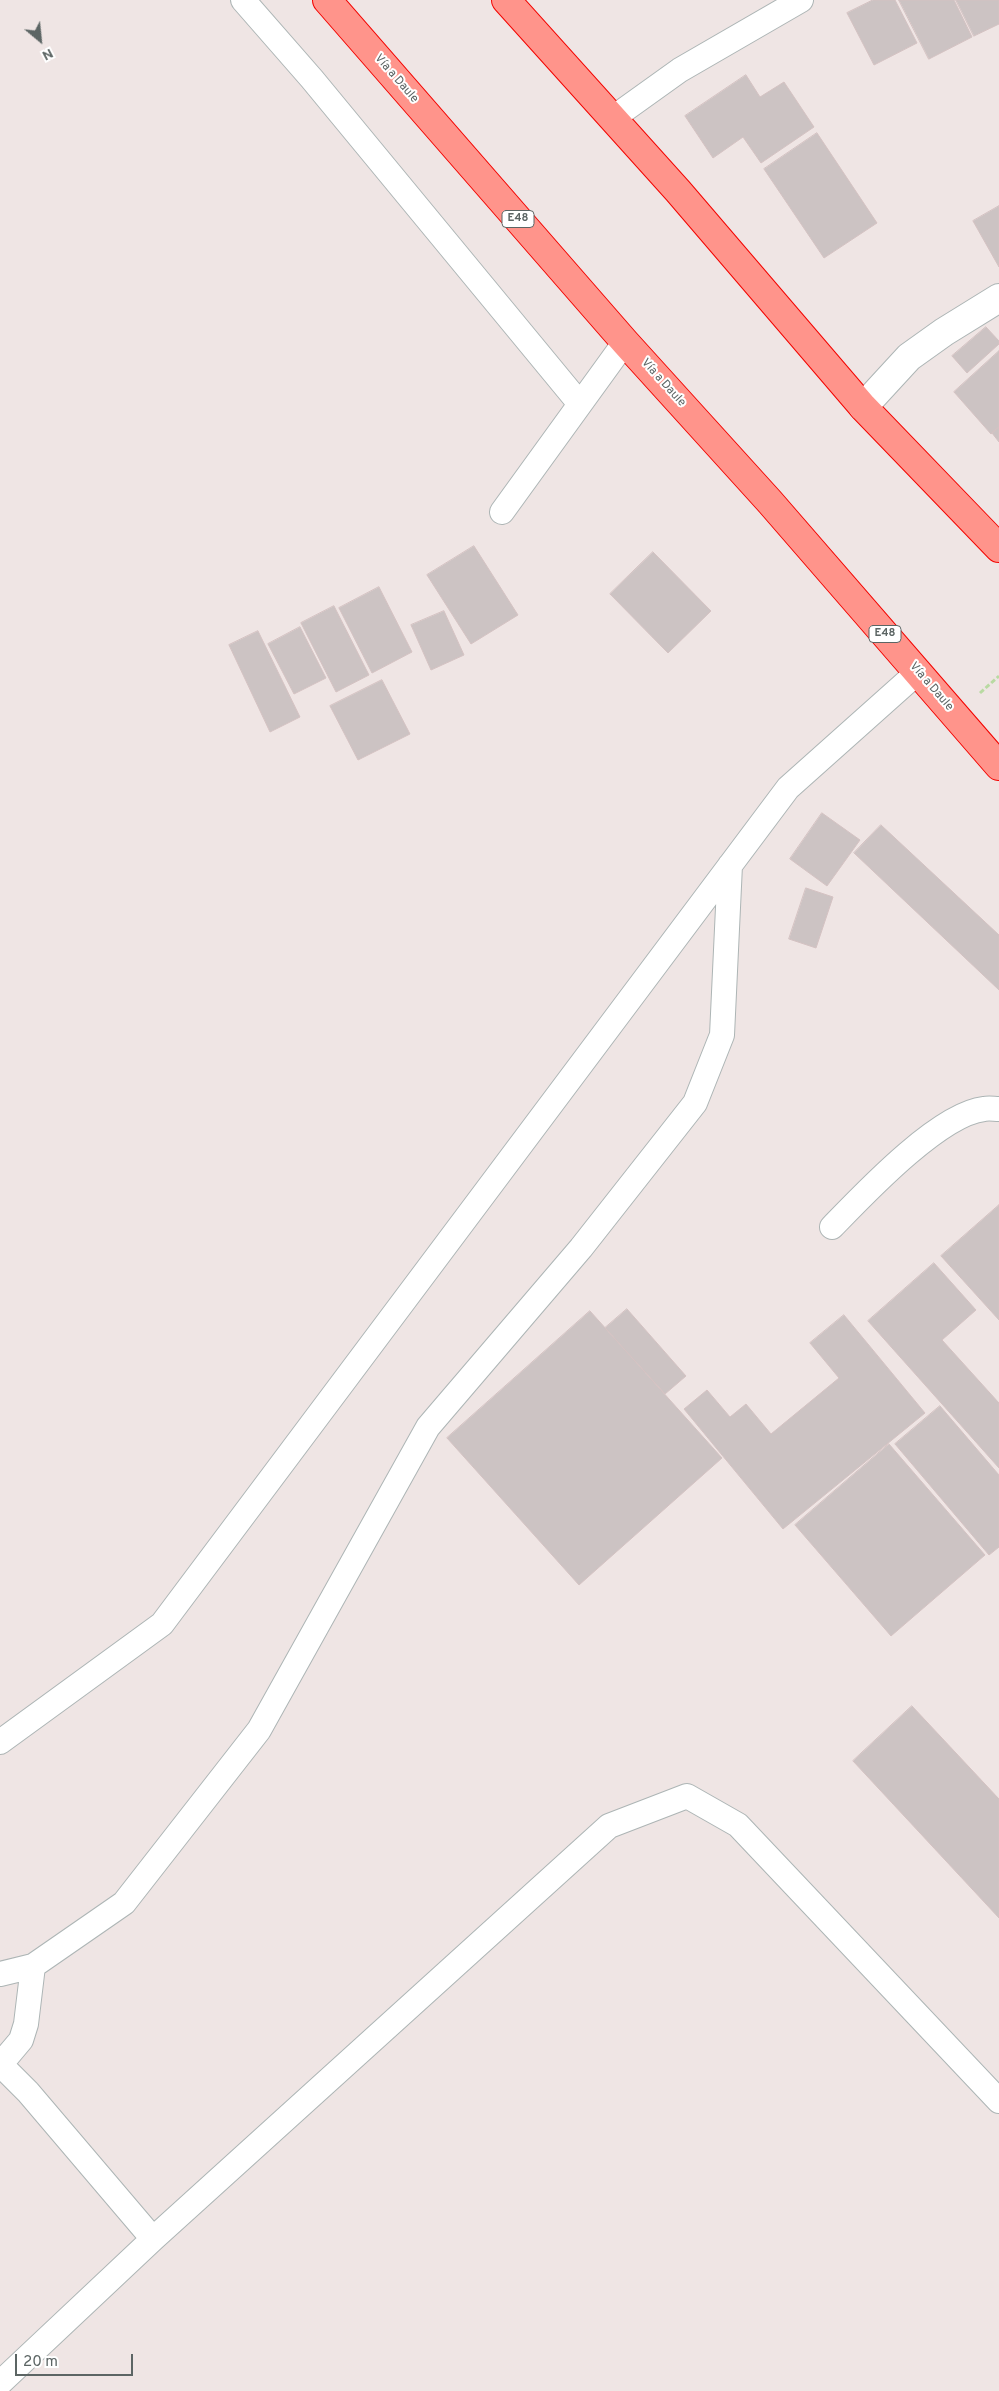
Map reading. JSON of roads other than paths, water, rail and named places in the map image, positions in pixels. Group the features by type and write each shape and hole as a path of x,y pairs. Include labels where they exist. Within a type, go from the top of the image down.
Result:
{"highway":[{"name":"Vía a Daule","path":"327,0 633,350 770,502 999,766"},
{"path":"506,0 613,118 862,406 999,548"}],"street":[{"path":"862,406 909,357 944,332 999,298"}],"lane":[{"path":"243,0 312,79 580,404"},
{"path":"613,118 680,70 802,0"},
{"path":"502,512 580,404 633,350"},
{"path":"0,1742 162,1624 788,788 918,672"},
{"path":"0,1974 33,1966 124,1903 259,1730 428,1427 581,1248 695,1102 722,1035 730,865"},
{"path":"832,1227 872,1185 942,1126 962,1116 984,1109 999,1109"},
{"path":"0,2382 154,2239 608,1826 687,1796 738,1825 999,2101"},
{"path":"33,1966 26,2024 21,2040 0,2065 28,2092 154,2239"}]}
